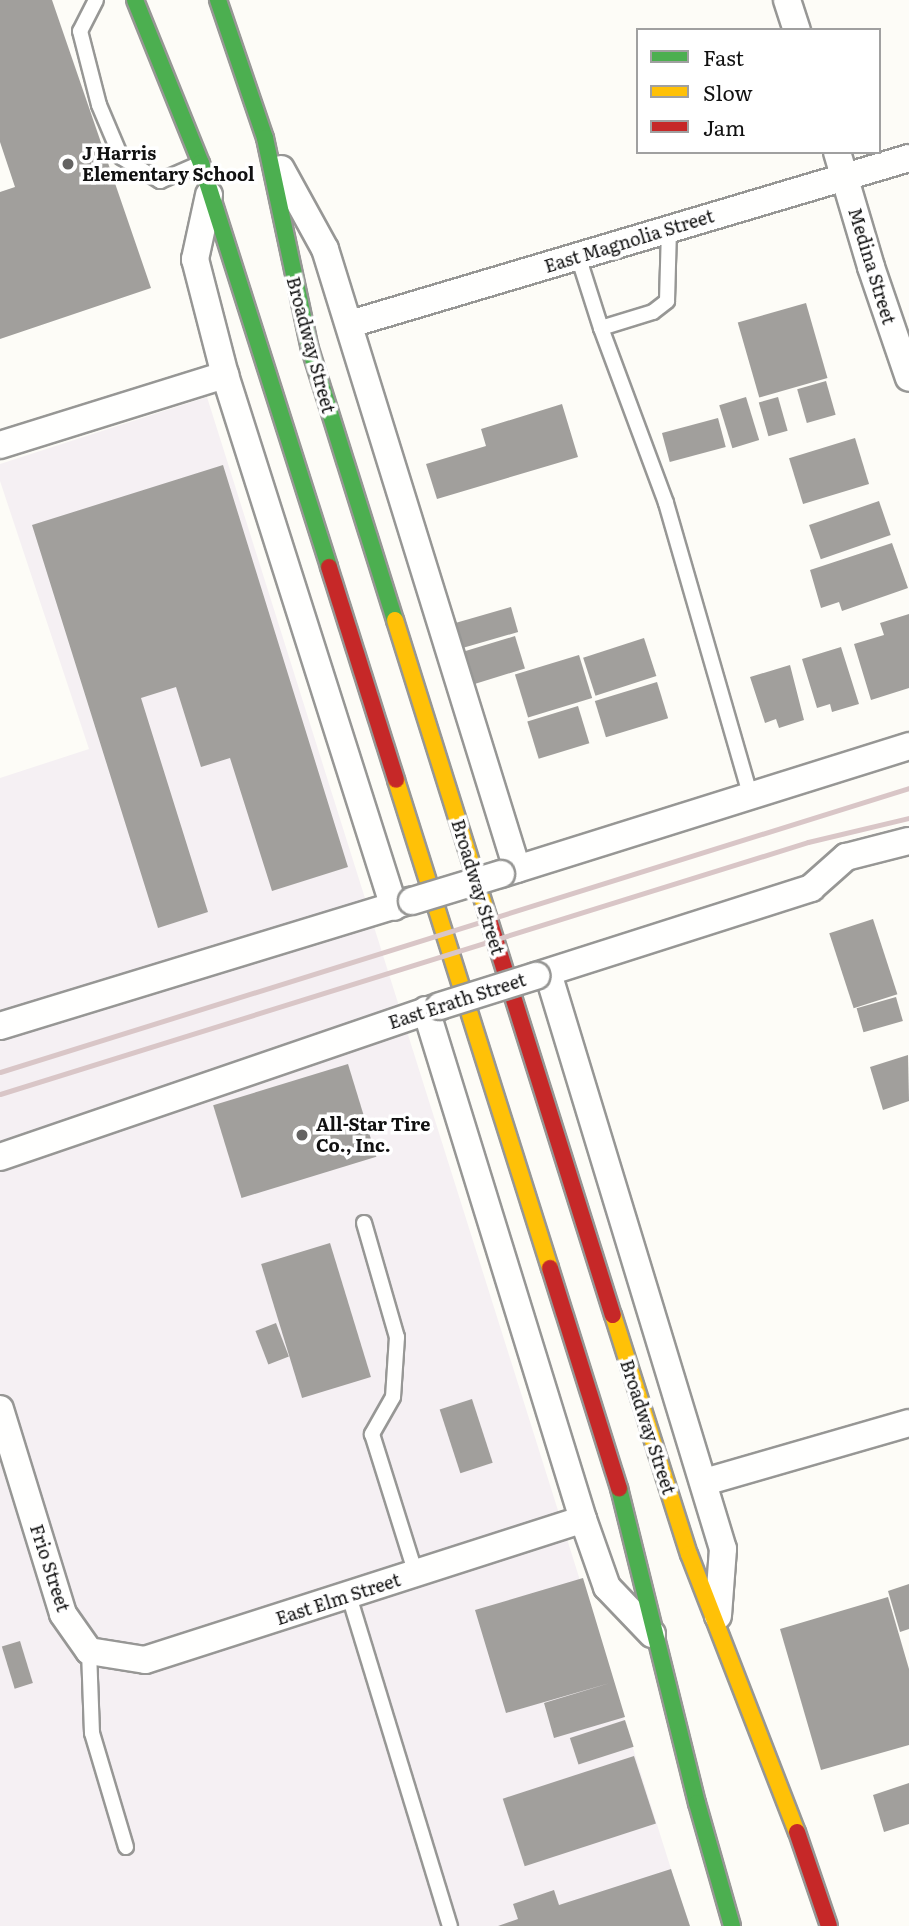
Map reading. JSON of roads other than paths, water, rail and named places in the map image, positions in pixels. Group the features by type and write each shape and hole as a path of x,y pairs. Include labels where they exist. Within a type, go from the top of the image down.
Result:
{"main road":[{"path":"135,0 161,57 210,190 613,1466 698,1803 732,1926"},
{"name":"Broadway Street","path":"218,0 265,138 310,349 656,1454 717,1628 781,1784 829,1926"}],"street":[{"path":"787,0 796,28"},
{"name":"Broadway Street","path":"265,138 325,249 350,324 509,871"},
{"name":"East Magnolia Street","path":"350,324 669,229 841,164 909,158"},
{"name":"Medina Street","path":"841,164 909,378"},
{"path":"210,190 195,259 225,375 403,904"},
{"path":"0,445 225,375"},
{"path":"0,1026 909,746"},
{"name":"East Erath Street","path":"0,1157 433,1008 811,888 846,858 909,841"},
{"name":"Broadway Street","path":"542,974 705,1482 723,1549 717,1628"},
{"path":"433,1008 583,1519 607,1587 659,1642"},
{"name":"Frio Street","path":"0,1409 62,1614 89,1651"},
{"path":"705,1482 909,1423"},
{"name":"East Elm Street","path":"89,1651 145,1660 583,1519"}],"lane":[{"path":"96,0 80,31 99,106 121,157 160,181 201,163"},
{"path":"601,328 653,312 667,301 669,229"},
{"path":"578,256 601,328 666,503 750,794"},
{"path":"364,1223 397,1337 393,1396 372,1434 415,1574"},
{"path":"349,1596 450,1926"},
{"path":"89,1651 92,1733 125,1847"}],"railway":[{"path":"0,1072 909,788"},
{"path":"0,1094 808,842 909,818"}],"place":[{"name":"J Harris Elementary School","path":"68,164"},
{"name":"All-Star Tire Co., Inc.","path":"302,1135"}]}
